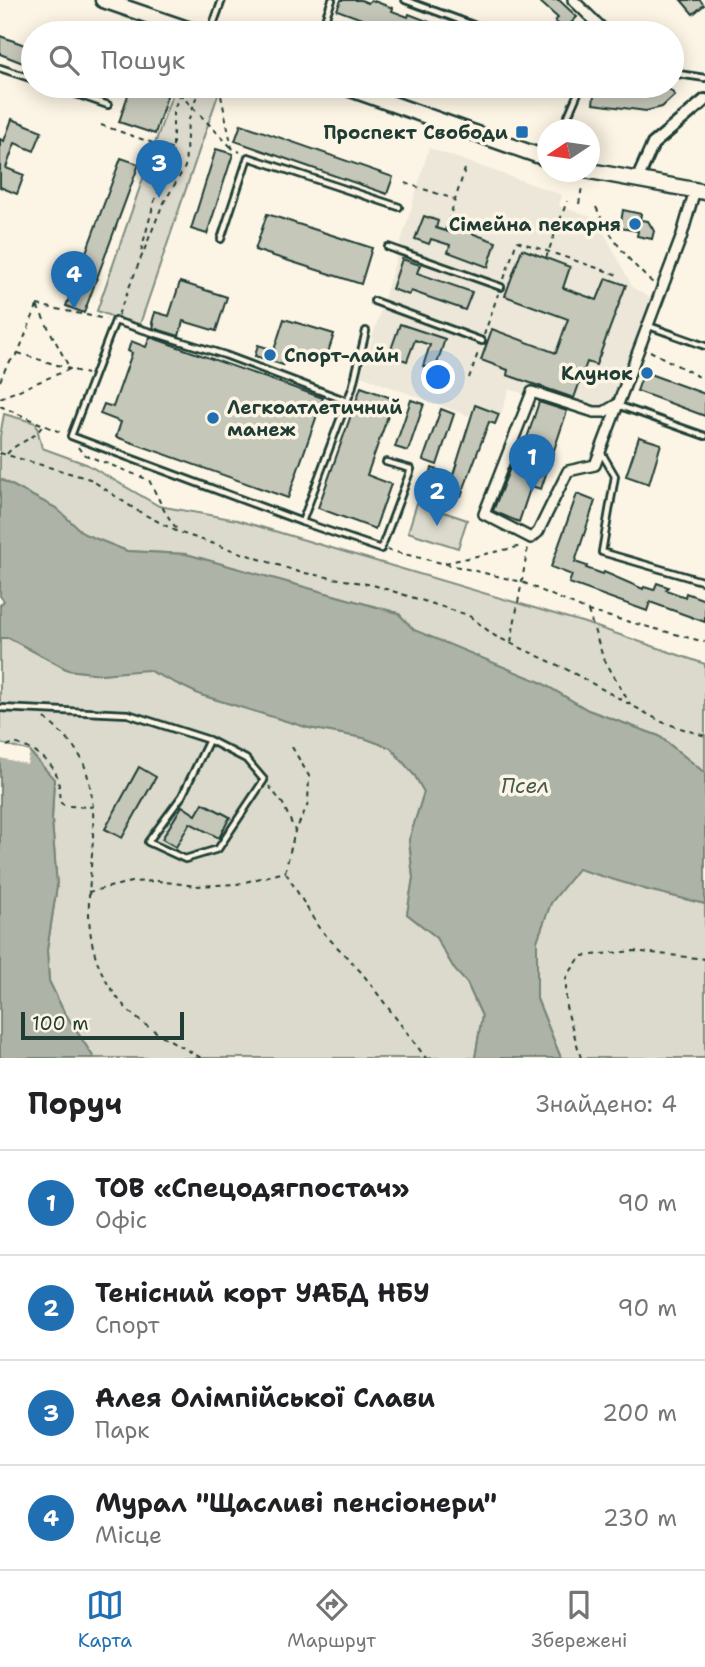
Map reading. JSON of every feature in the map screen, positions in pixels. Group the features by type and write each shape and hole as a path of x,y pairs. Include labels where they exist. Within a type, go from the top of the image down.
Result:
{"main road":[{"path":"103,0 164,21"},
{"path":"376,98 537,155"},
{"path":"600,173 700,191"}],"street":[{"path":"573,0 595,21"},
{"path":"637,180 653,144 705,100"},
{"path":"616,405 604,412 594,412 532,392 484,514 531,538 538,532 568,471 595,466 616,405 700,191"}],"lane":[{"path":"214,21 222,0"},
{"path":"324,21 332,0"},
{"path":"405,0 462,21"},
{"path":"0,68 21,75"},
{"path":"684,75 705,78"},
{"path":"88,98 108,105"},
{"path":"567,119 576,98"},
{"path":"221,239 248,157 399,207"},
{"path":"388,247 501,287"},
{"path":"373,301 482,341"},
{"path":"346,401 225,355 115,321 71,436 381,549 411,469 386,462"},
{"path":"649,326 705,346"},
{"path":"302,522 352,389 366,331"},
{"path":"616,405 705,436"},
{"path":"599,450 615,477 602,551 705,582"},
{"path":"0,708 128,714 209,740 246,759 264,780 218,849 185,859 148,842 183,796 209,740"}],"path":[{"path":"139,258 155,199 169,169 173,150 173,112 177,98"},
{"path":"184,98 232,148 248,157"},
{"path":"37,305 115,321 162,206 185,167 188,121 196,98"},
{"path":"222,98 232,148"},
{"path":"101,125 173,150"},
{"path":"445,231 466,166"},
{"path":"405,183 456,200"},
{"path":"579,204 582,187"},
{"path":"546,258 567,201"},
{"path":"596,207 607,231 631,264 662,291"},
{"path":"469,378 517,241 621,275"},
{"path":"0,381 7,365 18,352 37,305"},
{"path":"37,305 70,369"},
{"path":"641,345 705,380"},
{"path":"18,352 94,376"},
{"path":"0,364 7,365"},
{"path":"0,398 70,369"},
{"path":"0,406 71,436 83,454 149,480 178,532"},
{"path":"6,455 14,445 38,434 42,426"},
{"path":"0,453 90,479 136,510 178,532 299,572 373,585 468,615 495,636 564,668 662,722 705,736"},
{"path":"442,563 523,546 530,539 510,643"},
{"path":"381,549 522,582 589,611 705,642"},
{"path":"589,611 603,657 630,705"},
{"path":"36,710 65,736 85,764 93,807 88,892 90,939 99,969 126,1009 201,1058"},
{"path":"7,746 14,743 32,749 48,763 58,779 61,803 66,806 93,807"},
{"path":"292,747 309,776 308,804 295,831 285,872 319,928 362,973 426,1058"},
{"path":"264,780 283,804 295,831"},
{"path":"88,892 131,882 158,881 195,886 237,884 285,872"},
{"path":"580,1058 566,1007 566,978 581,956 634,951 705,959"}],"shaded area":[{"path":"171,98 217,98 139,327 97,311"},
{"path":"429,148 562,195 559,206 597,219 633,288 651,298 606,421 509,389 501,414 474,404 469,416 361,376"},
{"path":"4,414 36,423 42,448 86,464 159,506 237,520 585,623 705,664 705,773 659,736 588,710 540,682 413,630 398,613 186,554 127,551 84,534 56,508 0,479 0,436"},
{"path":"417,503 467,520 458,548 408,532"},
{"path":"0,638 9,638 68,670 101,674 148,669 201,695 309,728 364,738 391,748 415,776 424,792 409,840 413,878 407,914 435,936 455,970 467,983 482,1016 475,1058 94,1058 63,1010 49,981 47,950 57,886 52,820 54,780 30,752 0,744"},
{"path":"578,868 705,904 705,1058 561,1058 537,999 537,941 551,903"}],"water":[{"name":"Псел","path":"0,479 56,508 84,534 127,551 186,554 398,613 414,630 540,682 588,710 659,736 705,773 705,904 578,869 551,903 537,941 537,999 561,1058 475,1058 482,1016 467,983 455,970 435,936 407,914 413,878 409,840 424,792 415,776 391,748 364,738 309,728 201,695 148,670 101,674 68,670 9,638 0,638 0,605 4,601 0,596"},
{"path":"0,744 30,752 54,779 52,820 57,886 47,950 49,981 63,1010 94,1058 0,1058"}],"pier":[{"path":"0,744 30,752 27,764 0,758"}],"building":[{"path":"341,0 361,0 368,3 371,0 408,17 409,14 427,21 367,21 337,10"},
{"path":"538,0 559,0 577,17 573,21 555,21 558,18"},
{"path":"681,0 700,0 704,5 693,14"},
{"path":"0,36 21,44 21,62 0,54"},
{"path":"127,98 166,98 155,134 119,122"},
{"path":"594,98 672,98 662,107 646,111 593,104"},
{"path":"12,119 42,131 34,151 15,143 6,168 24,175 17,194 0,187 0,139 4,141"},
{"path":"241,124 393,177 387,194 235,141"},
{"path":"216,149 233,154 207,234 191,229"},
{"path":"121,158 139,164 84,313 66,306"},
{"name":"Сімейна пекарня","path":"623,210 641,214 640,220 648,221 654,231 652,239 637,236 638,231 620,228"},
{"path":"267,214 372,248 361,284 255,250"},
{"path":"424,216 438,221 436,228 452,233 455,227 496,242 488,267 448,252 450,245 431,239 429,244 415,239"},
{"path":"522,249 570,267 563,288 597,300 606,278 626,285 596,365 587,362 574,398 507,375 508,370 481,360 492,329 556,353 568,319 505,296"},
{"path":"402,259 420,265 417,273 472,292 465,310 411,291 409,295 392,289"},
{"path":"180,282 227,297 216,331 183,321 179,336 153,328 155,312 169,316"},
{"path":"284,319 334,334 324,365 286,354 283,365 255,356 258,345 274,350"},
{"path":"400,324 445,339 435,370 423,366 430,345 415,340 407,361 389,355"},
{"name":"Легкоатлетичний манеж","path":"150,337 323,398 288,498 116,437 121,422 100,414 104,404 113,407 132,353 128,351 131,341 146,347"},
{"path":"644,372 705,394 705,416 637,391"},
{"path":"361,387 394,399 367,475 391,484 375,529 318,508"},
{"path":"411,400 424,404 408,451 395,447"},
{"path":"539,402 567,411 541,489 531,486 519,522 493,511 519,445 524,447"},
{"path":"475,405 499,414 495,424 489,422 461,496 427,484 432,468 453,475"},
{"path":"441,409 454,414 437,465 423,460"},
{"path":"639,437 661,444 649,484 626,476"},
{"path":"577,494 595,501 575,562 643,589 654,590 657,583 668,587 666,590 685,597 686,593 705,600 705,622 650,602 647,611 569,583 572,575 551,567"},
{"path":"139,767 156,777 122,838 105,829"},
{"path":"203,803 230,817 219,838 190,823 176,847 162,839 182,806 196,815"}],"place":[{"name":"Проспект Свободи","path":"522,132"},
{"name":"Алея Олімпійської Слави","path":"159,198"},
{"name":"Сімейна пекарня","path":"635,224"},
{"name":"Мурал \"Щасливі пенсіонери\"","path":"74,309"},
{"name":"Спорт-лайн","path":"270,355"},
{"name":"Клунок","path":"647,373"},
{"name":"Легкоатлетичний манеж","path":"213,418"},
{"name":"ТОВ «Спецодягпостач»","path":"532,492"},
{"name":"Тенісний корт УАБД НБУ","path":"437,526"}]}
